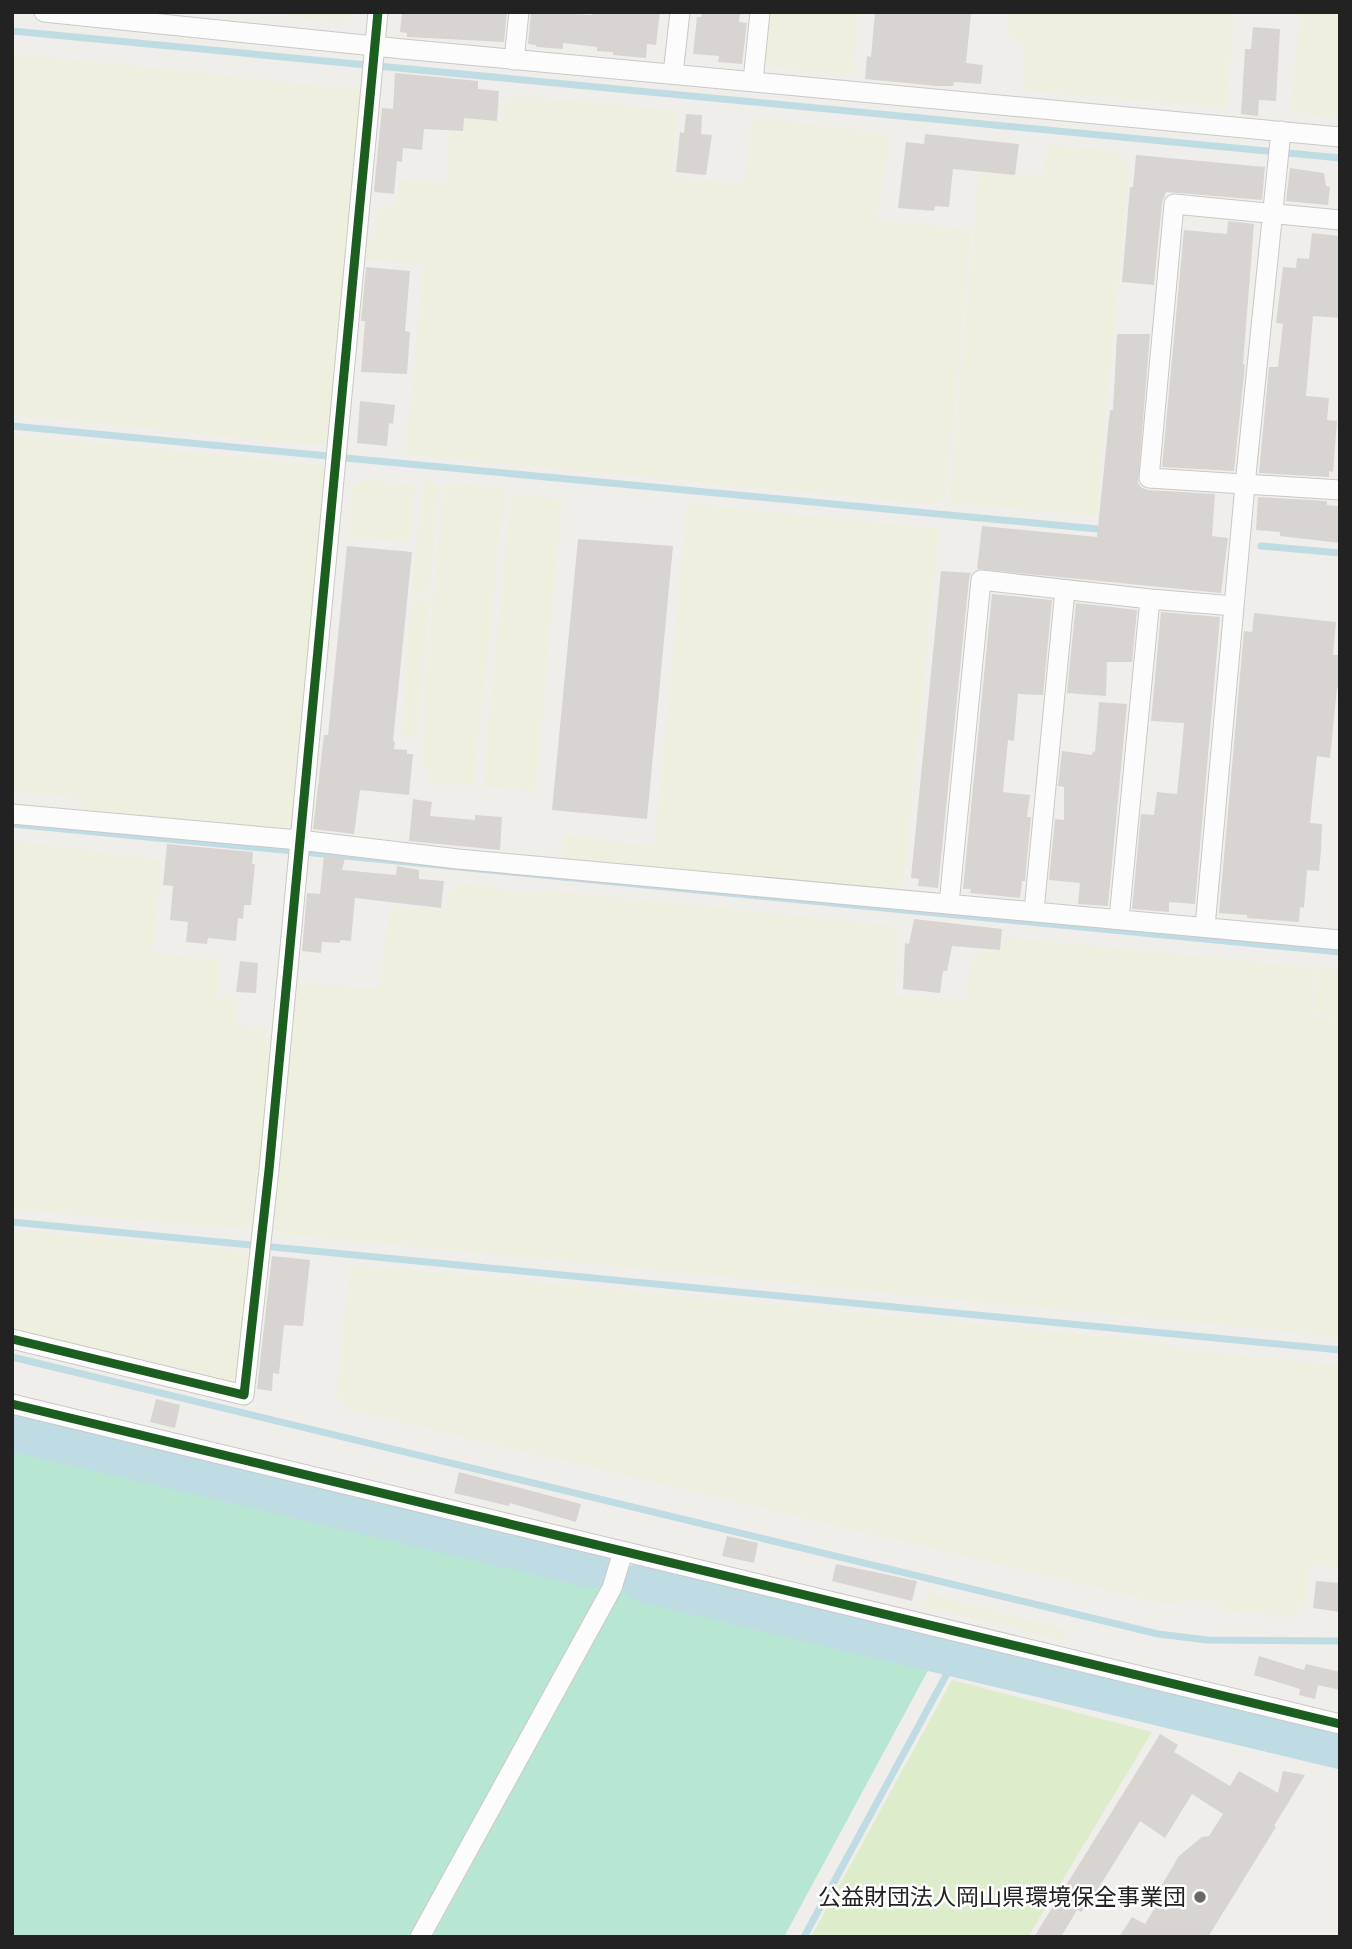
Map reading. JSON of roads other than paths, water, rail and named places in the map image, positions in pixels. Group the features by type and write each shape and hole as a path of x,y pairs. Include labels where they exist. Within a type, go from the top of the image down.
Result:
{"street":[{"path":"44,12 373,59 514,60 753,81 1280,146 1340,137"},
{"path":"12,1339 244,1395 299,850 377,12"},
{"path":"514,60 519,12"},
{"path":"673,74 680,12"},
{"path":"753,81 760,12"},
{"path":"1205,927 1245,485 1280,146"},
{"path":"1340,220 1174,204 1149,478 1340,491"},
{"path":"949,904 981,580 1234,606"},
{"path":"1034,911 1065,590"},
{"path":"1119,919 1150,599"},
{"path":"12,814 299,850 458,859 1340,940"},
{"path":"12,1405 1340,1724"},
{"path":"419,1937 612,1588 623,1552"}],"waterway":[{"path":"12,31 1340,158"},
{"path":"12,426 328,456"},
{"path":"345,458 1108,530"},
{"path":"1261,546 1340,553"},
{"path":"12,824 1340,952"},
{"path":"12,1222 1340,1350"},
{"path":"12,1357 1158,1634 1207,1640 1340,1641"},
{"path":"12,1431 593,1568"},
{"path":"642,1582 1340,1749"},
{"path":"804,1937 956,1657"}],"place":[{"name":"公益財団法人岡山県環境保全事業団","path":"1200,1897"}]}
